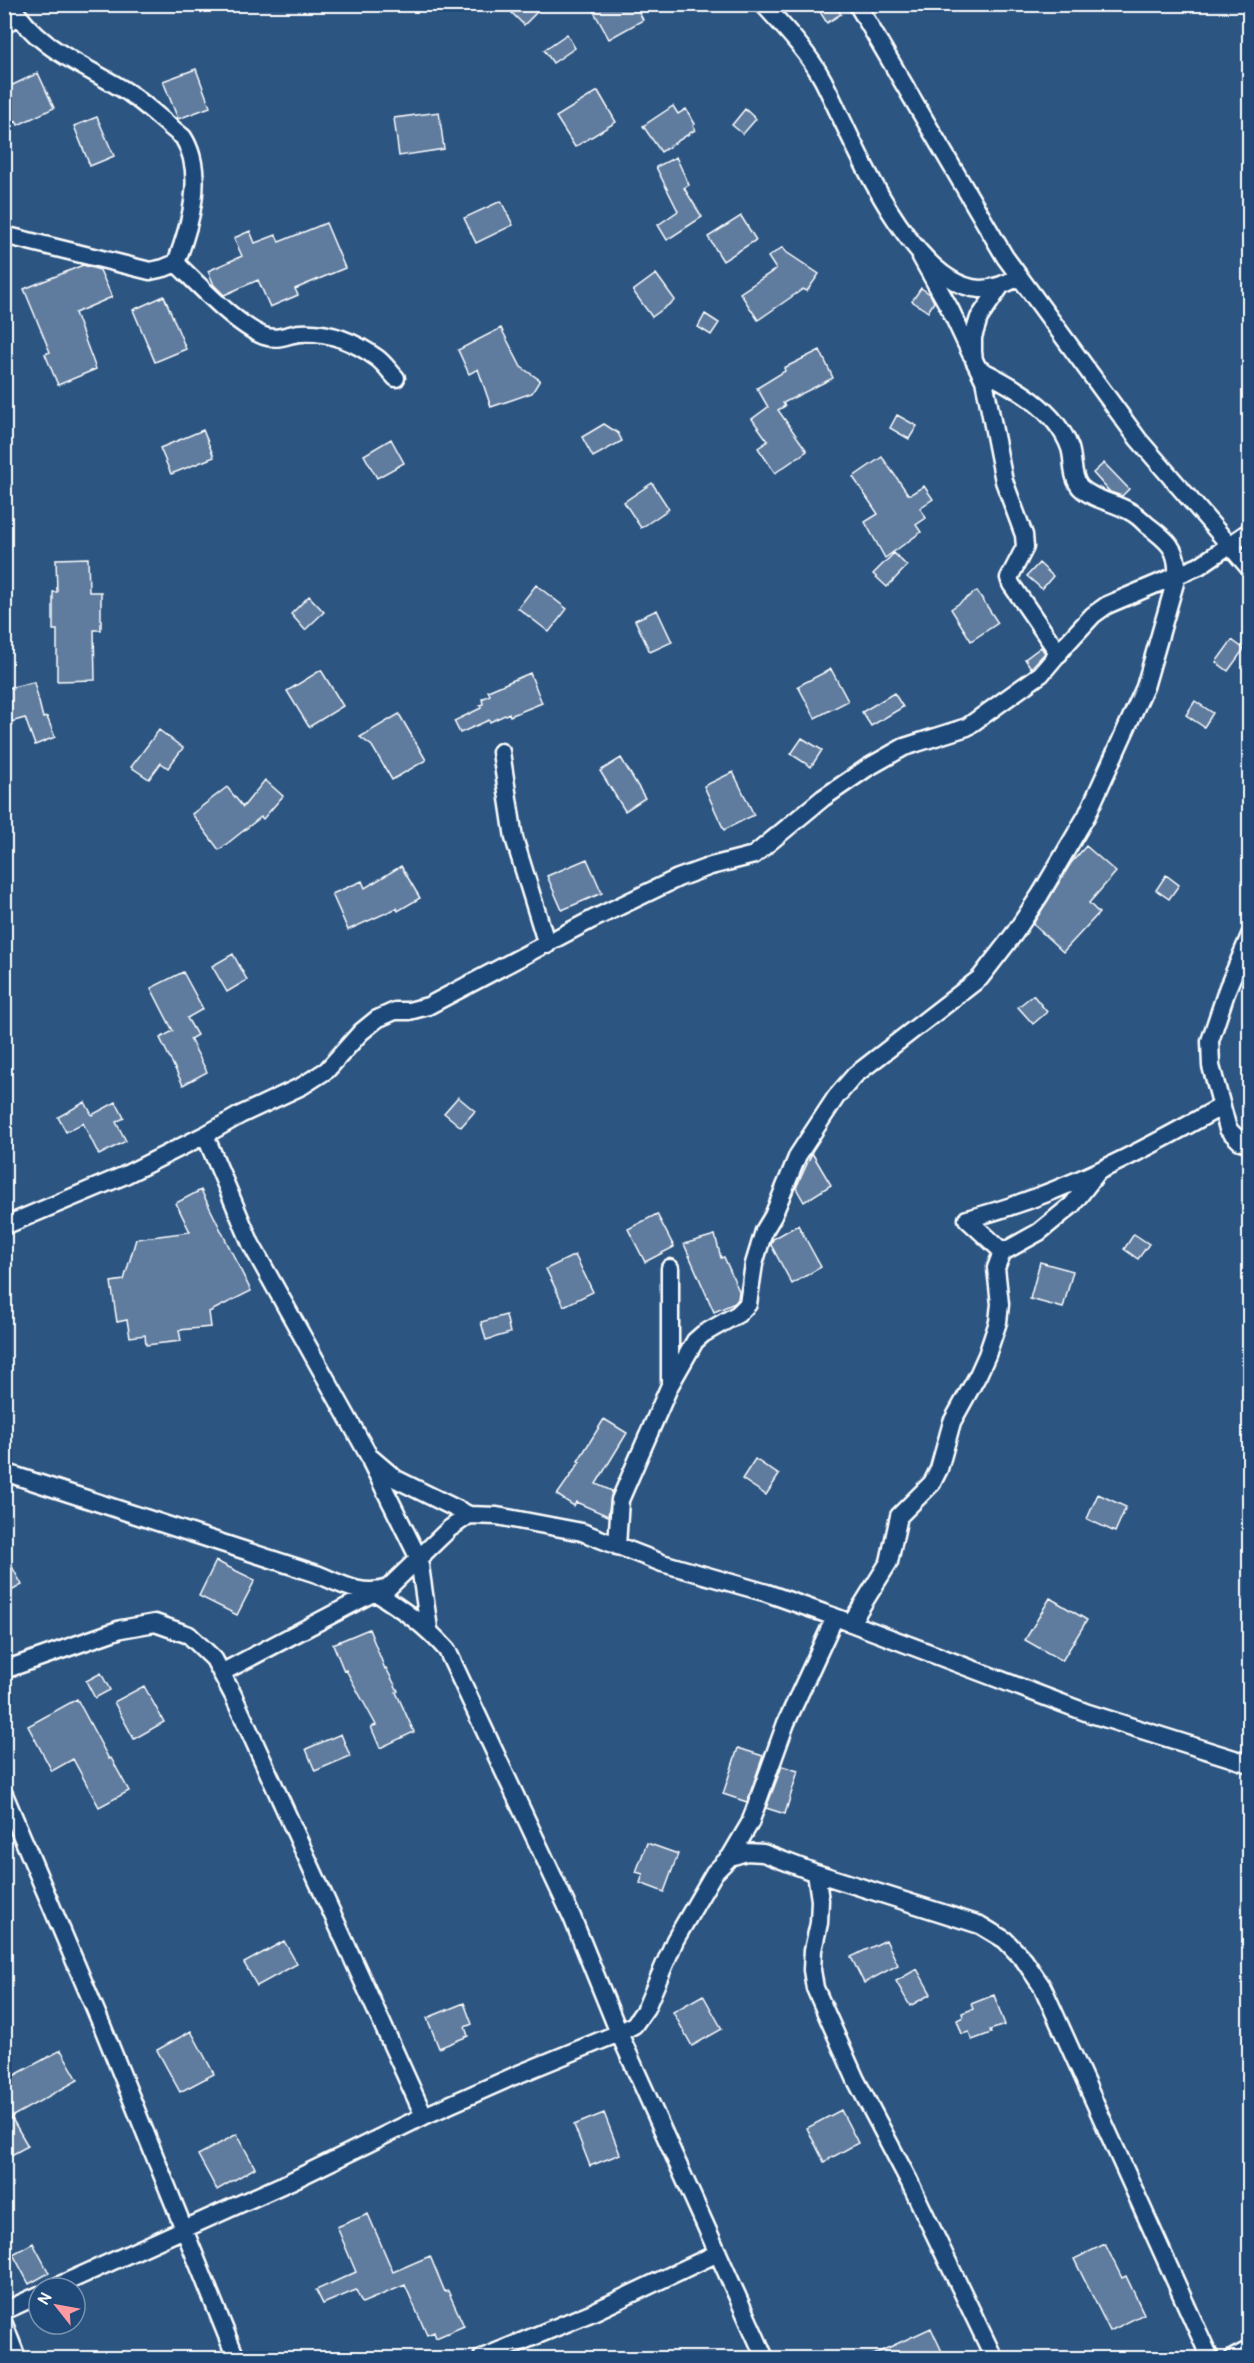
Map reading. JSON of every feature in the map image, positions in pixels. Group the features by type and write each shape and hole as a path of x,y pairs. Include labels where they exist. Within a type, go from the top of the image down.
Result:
{"street":[{"path":"763,4 813,63 851,142 890,209 918,250 984,380 1004,481 1024,535 1025,547 1009,578 1059,654"},
{"path":"857,4 1005,257 1138,439 1250,569"},
{"path":"4,26 14,10 28,29 52,48 130,94 183,136 189,146 195,167 193,196 184,241 176,263 164,268 150,271 4,235"},
{"path":"918,250 952,280 980,289 1000,287 1019,277"},
{"path":"176,263 233,316 262,335 275,339 299,333 329,334 379,359 396,378"},
{"path":"977,365 973,337 979,318 1000,287"},
{"path":"617,1546 620,1500 670,1385 695,1341 738,1314 748,1304 755,1261 764,1231 773,1216 798,1155 836,1097 855,1075 980,978 1014,934 1087,815 1141,697 1177,576 1178,562 1166,539 1130,511 1091,495 1075,480 1071,449 1047,414 1023,392 977,365"},
{"path":"4,1226 123,1176 206,1135 240,1115 302,1086 327,1070 361,1032 377,1018 395,1011 409,1011 428,1006 591,920 678,878 711,866 754,855 823,798 867,768 904,747 967,727 1041,674 1093,615 1107,605 1177,576 1229,547 1250,531"},
{"path":"501,752 514,838 547,945"},
{"path":"1250,935 1228,987 1210,1041 1211,1066 1228,1129 1240,1141 1250,1144"},
{"path":"1003,1252 967,1219 1009,1208 1096,1173 1222,1106"},
{"path":"206,1135 251,1244 369,1456 418,1559 429,1629"},
{"path":"851,1623 889,1562 899,1516 933,1483 952,1422 987,1355 998,1322 1000,1304 996,1268 1003,1252 1039,1232 1072,1205 1096,1173"},
{"path":"670,1268 670,1385"},
{"path":"369,1456 396,1479 469,1515 497,1516 582,1532 662,1563 767,1593 835,1617 1088,1713 1250,1764"},
{"path":"4,1472 317,1574 360,1592 375,1592 429,1629 447,1650 452,1660 572,1917 619,2033 765,2358"},
{"path":"221,1673 393,1584 449,1529 469,1515"},
{"path":"80,2276 291,2181 424,2116 633,2025 641,2017 675,1940 696,1903 714,1873 730,1857 750,1823 786,1723 835,1617"},
{"path":"4,1670 120,1629 155,1623 189,1635 214,1659 424,2116"},
{"path":"4,1794 103,2028 236,2358"},
{"path":"730,1857 746,1852 762,1853 816,1873 980,1925 1005,1940 1024,1960 1043,1988 1210,2358"},
{"path":"816,1873 820,1900 819,1923 813,1950 812,1970 815,1988 856,2080 909,2181 994,2358"},
{"path":"482,2358 594,2312 718,2253"},
{"path":"4,2311 27,2300"},
{"path":"4,2324 17,2358"},
{"path":"1233,2358 1250,2349"}],"building":[{"path":"503,4 545,4 524,25"},
{"path":"602,4 635,4 643,20 609,39 593,10"},
{"path":"815,4 834,4 841,14 827,23"},
{"path":"567,34 575,48 553,63 544,50"},
{"path":"196,69 210,107 178,119 163,81"},
{"path":"38,73 54,108 18,125 16,121 4,127 4,89"},
{"path":"598,91 616,122 575,147 556,117"},
{"path":"673,106 678,114 686,109 695,124 693,126 695,130 661,152 643,126"},
{"path":"745,109 756,119 743,134 732,125"},
{"path":"439,112 444,149 399,156 394,118"},
{"path":"97,117 114,156 90,166 74,126"},
{"path":"676,157 689,185 684,188 702,217 667,240 658,225 678,211 656,167"},
{"path":"501,201 513,225 476,243 464,218"},
{"path":"741,216 756,240 723,261 708,237"},
{"path":"326,223 345,268 295,289 298,295 270,307 258,280 224,295 214,285 208,271 242,256 234,238 250,231 255,243 276,235 279,242"},
{"path":"783,247 786,252 819,274 807,291 803,289 758,320 740,293 776,269 768,257"},
{"path":"83,265 100,270 112,297 75,313 96,369 58,385 45,354 50,352 24,289"},
{"path":"656,274 675,300 652,317 633,291"},
{"path":"921,288 930,294 934,302 928,312 912,301"},
{"path":"164,296 186,349 155,362 133,310"},
{"path":"705,314 719,323 711,335 698,327"},
{"path":"501,328 521,367 540,380 532,393 491,407 478,369 469,374 458,350"},
{"path":"820,350 833,378 783,403 785,406 778,410 807,451 775,473 758,448 768,441 752,419 768,407 757,388 785,371 784,368"},
{"path":"897,415 917,426 909,439 890,428"},
{"path":"604,424 618,433 622,441 593,457 582,437"},
{"path":"203,430 214,457 171,474 160,448"},
{"path":"391,439 404,463 377,478 364,455"},
{"path":"882,457 908,494 924,486 933,499 920,508 926,518 916,525 921,532 885,558 865,522 878,514 853,477"},
{"path":"1104,463 1129,489 1122,496 1110,492 1093,473"},
{"path":"652,483 669,509 641,528 624,502"},
{"path":"894,553 907,566 887,587 873,574"},
{"path":"88,558 89,592 101,592 101,630 94,630 95,680 57,681 57,630 53,630 53,592 57,592 56,559"},
{"path":"1039,563 1053,576 1042,589 1027,576"},
{"path":"536,585 567,609 549,632 518,608"},
{"path":"977,591 998,623 971,641 951,609"},
{"path":"309,596 324,612 305,630 291,614"},
{"path":"657,610 672,642 650,652 635,620"},
{"path":"1232,640 1244,649 1228,671 1216,662"},
{"path":"1041,647 1045,653 1031,668 1025,659"},
{"path":"831,669 848,701 815,718 798,686"},
{"path":"321,670 343,706 309,727 287,691"},
{"path":"530,673 542,703 510,716 509,713 490,722 489,720 460,733 454,721 481,708 482,699 490,695 488,691"},
{"path":"34,682 43,718 47,717 55,737 35,745 25,718 4,724 4,689"},
{"path":"894,693 903,707 871,726 862,712"},
{"path":"1195,701 1213,713 1204,727 1186,715"},
{"path":"399,714 426,760 392,780 372,746 360,737"},
{"path":"159,730 183,748 168,768 161,763 149,779 131,767"},
{"path":"802,738 822,750 811,767 791,754"},
{"path":"621,758 645,798 625,811 600,771"},
{"path":"733,772 754,815 724,830 704,786"},
{"path":"265,780 283,796 263,819 261,817 219,850 192,814 227,787 243,807"},
{"path":"1086,846 1116,872 1089,903 1099,913 1063,952 1033,924 1071,863"},
{"path":"587,859 602,893 562,910 547,876"},
{"path":"401,866 420,898 398,911 397,908 348,930 332,894 362,881 365,888"},
{"path":"1166,875 1179,885 1169,899 1156,890"},
{"path":"233,954 247,980 227,992 212,966"},
{"path":"183,972 203,1009 187,1018 197,1035 190,1039 207,1072 183,1085 160,1038 173,1031 151,988"},
{"path":"1033,995 1047,1012 1033,1024 1018,1007"},
{"path":"458,1097 475,1111 461,1127 444,1113"},
{"path":"85,1102 92,1115 116,1102 124,1118 116,1122 126,1141 99,1155 83,1123 66,1132 58,1117"},
{"path":"812,1153 831,1185 804,1202 796,1188"},
{"path":"201,1190 251,1291 209,1312 211,1327 179,1330 181,1341 146,1345 145,1335 130,1337 127,1320 117,1322 111,1282 124,1280 136,1239 190,1232 176,1203"},
{"path":"657,1214 674,1247 645,1262 628,1229"},
{"path":"798,1225 821,1267 792,1284 771,1245 773,1239"},
{"path":"1134,1234 1149,1244 1138,1259 1124,1249"},
{"path":"715,1235 721,1258 724,1257 739,1291 735,1303 714,1312 684,1244"},
{"path":"575,1255 593,1292 564,1306 546,1269"},
{"path":"1040,1262 1073,1271 1063,1308 1030,1299"},
{"path":"506,1315 510,1333 486,1340 481,1322"},
{"path":"604,1419 627,1433 596,1484 612,1491 608,1516 576,1502 574,1506 557,1495 580,1462 578,1461"},
{"path":"755,1459 779,1475 766,1495 742,1479"},
{"path":"1098,1494 1126,1507 1115,1532 1087,1519"},
{"path":"4,1552 22,1585 4,1595"},
{"path":"216,1561 255,1580 237,1615 199,1596"},
{"path":"1050,1598 1087,1620 1062,1661 1025,1640"},
{"path":"369,1629 414,1732 380,1748 371,1727 376,1725 346,1670 344,1671 333,1644"},
{"path":"101,1673 110,1690 95,1698 86,1681"},
{"path":"144,1686 164,1722 134,1739 114,1702"},
{"path":"77,1699 129,1791 99,1807 73,1759 52,1771 28,1726"},
{"path":"341,1734 350,1756 315,1771 306,1749"},
{"path":"738,1748 763,1756 747,1802 723,1794"},
{"path":"782,1766 798,1771 785,1814 766,1808"},
{"path":"647,1843 678,1854 664,1892 640,1883 643,1874 636,1872"},
{"path":"886,1940 898,1965 864,1983 851,1957"},
{"path":"284,1941 297,1964 257,1986 244,1963"},
{"path":"917,1969 931,1994 910,2006 896,1981"},
{"path":"703,1995 722,2029 692,2046 673,2012"},
{"path":"994,1995 1005,2025 972,2040 969,2032 962,2034 957,2020 963,2017 962,2013 973,2009 971,2004"},
{"path":"464,2003 472,2024 465,2027 468,2036 439,2048 427,2018"},
{"path":"191,2031 214,2074 180,2092 157,2050"},
{"path":"61,2050 78,2080 11,2117 28,2146 4,2159 4,2081"},
{"path":"841,2110 858,2143 824,2162 807,2128"},
{"path":"604,2113 620,2154 590,2166 574,2125"},
{"path":"237,2134 255,2168 217,2190 198,2155"},
{"path":"368,2214 393,2272 430,2256 445,2292 448,2291 464,2326 436,2338 434,2332 427,2335 405,2285 362,2303 356,2290 323,2304 316,2290 356,2272 337,2227"},
{"path":"33,2243 49,2273 44,2276 27,2276 27,2280 13,2254"},
{"path":"1105,2244 1122,2278 1126,2276 1144,2314 1110,2331 1074,2259"},
{"path":"931,2328 945,2358 866,2358"}]}
